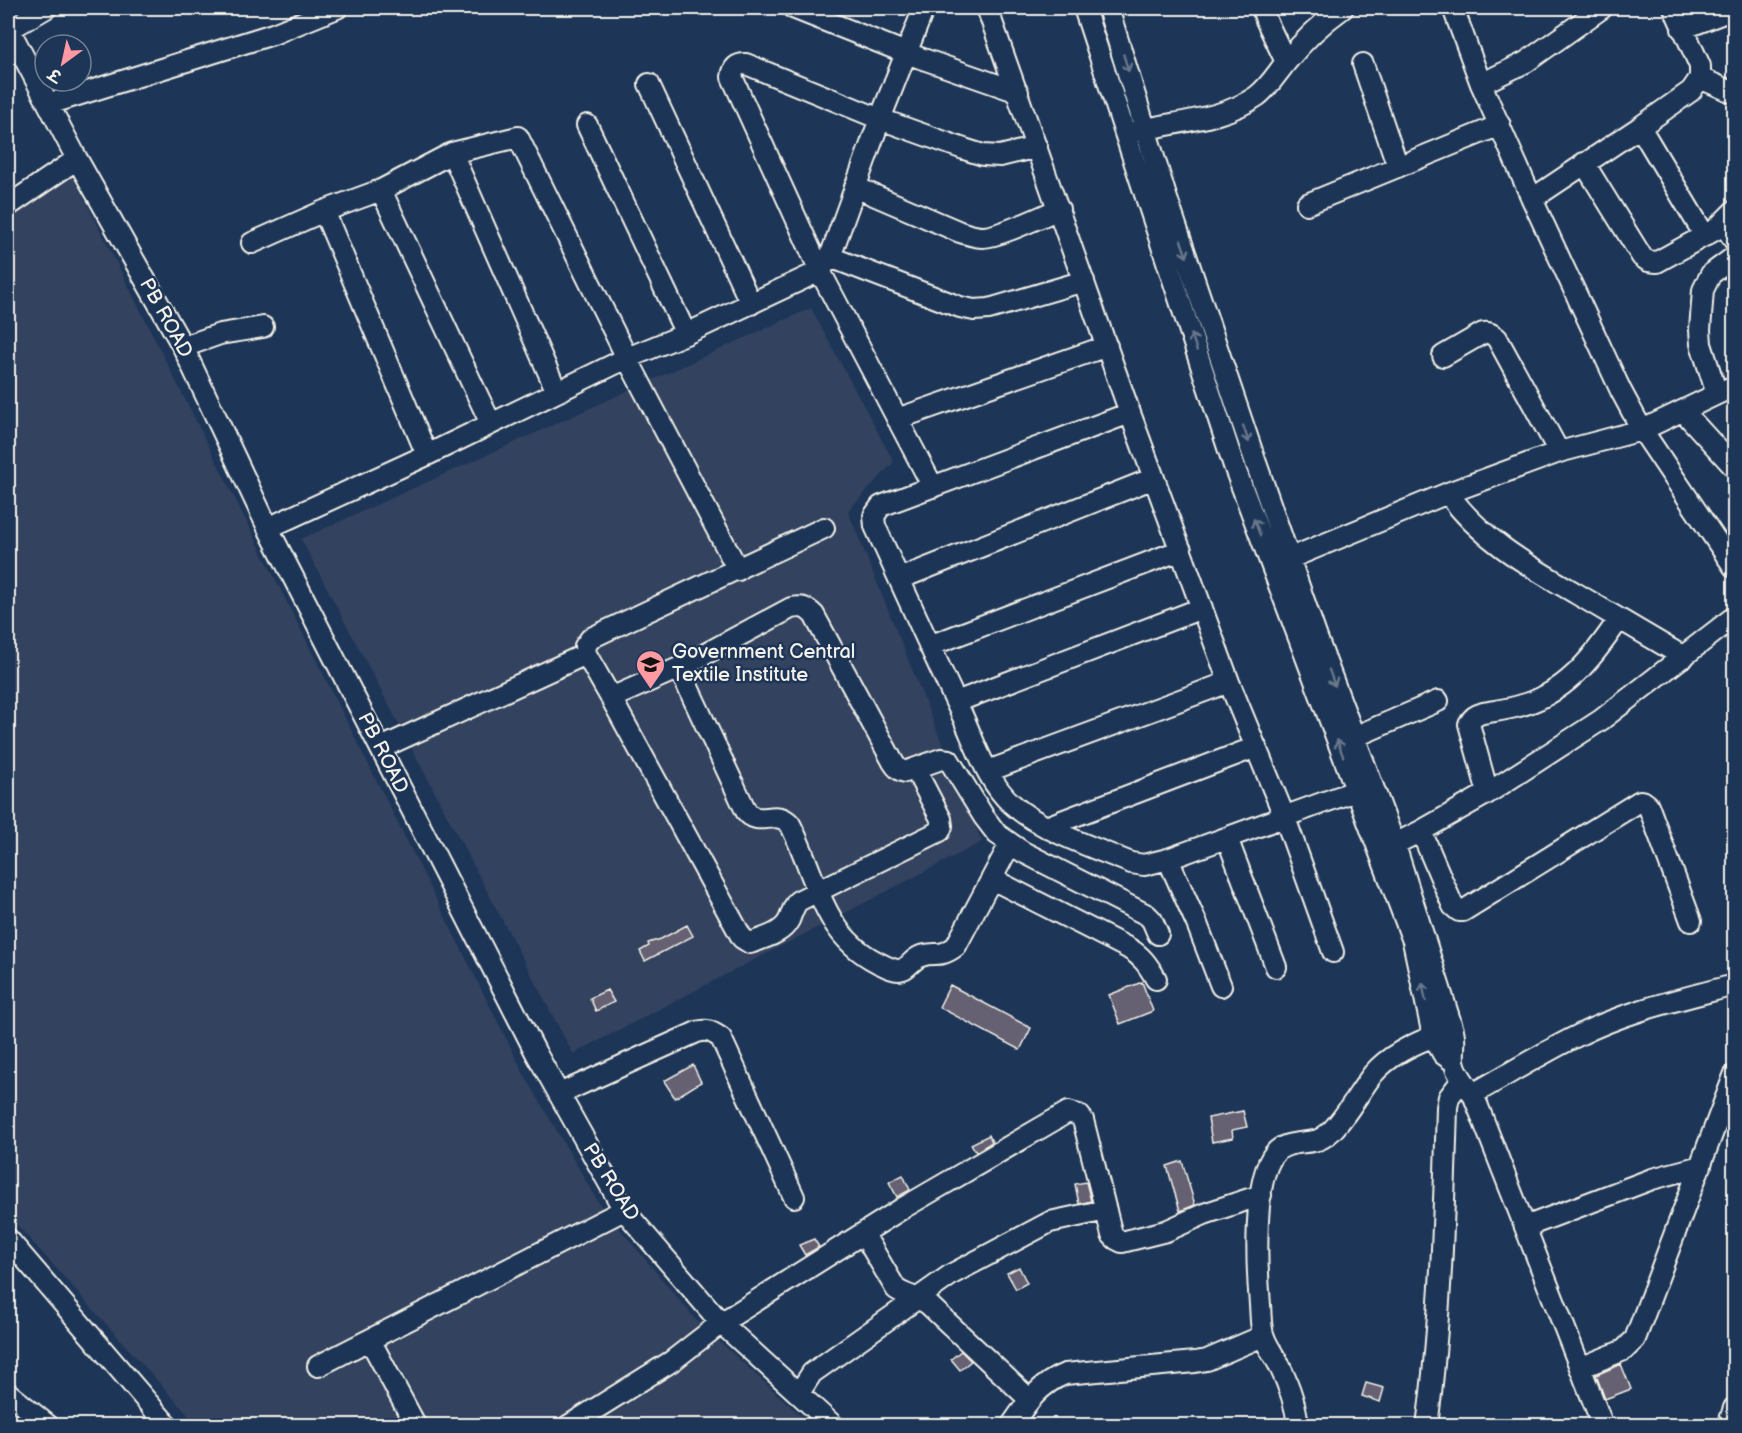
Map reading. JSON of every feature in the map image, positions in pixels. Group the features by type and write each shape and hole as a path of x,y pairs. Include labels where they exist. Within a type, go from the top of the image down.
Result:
{"street":[{"path":"9,28 46,8"},
{"path":"49,104 273,34 337,8"},
{"path":"793,8 906,53 1018,92"},
{"path":"268,528 427,455 627,358 751,304 825,264 924,8"},
{"path":"987,8 1154,478 1229,682 1285,818 1333,952"},
{"path":"1084,8 1234,466 1280,562 1453,1030 1463,1079 1525,1227 1603,1425"},
{"path":"1108,8 1165,193 1255,460 1280,562"},
{"path":"1262,8 1286,62"},
{"path":"1126,134 1208,117 1239,106 1269,85 1286,62 1313,33 1343,8"},
{"path":"1453,8 1481,84 1621,391 1642,430 1734,567"},
{"path":"1481,84 1526,62 1602,8"},
{"path":"1532,199 1691,91 1700,78 1700,66 1674,8"},
{"path":"1682,28 1734,9"},
{"name":"PB ROAD","path":"9,28 77,159 183,347 268,528 536,1053 624,1210 721,1323 834,1425"},
{"path":"933,487 897,419 825,264 732,77 732,72 739,64 746,64 880,119 984,155 1000,156 1037,147"},
{"path":"1363,64 1398,167"},
{"path":"1700,78 1734,93"},
{"path":"649,84 751,304"},
{"path":"586,125 686,334"},
{"path":"1307,204 1500,125"},
{"path":"1640,127 1705,236"},
{"path":"252,243 324,211 381,190 452,153 518,137 627,358 738,570"},
{"path":"452,153 557,392"},
{"path":"8,206 77,159"},
{"path":"1584,163 1642,257 1648,261 1657,262 1705,236 1729,217 1734,240"},
{"path":"855,187 960,232 985,237 1059,209"},
{"path":"381,190 491,424"},
{"path":"324,211 427,455"},
{"path":"1280,562 1448,493 1559,452 1642,430 1726,390 1701,344 1700,330 1703,290 1712,274 1734,257"},
{"path":"825,264 960,308 974,310 988,309 1084,281"},
{"path":"183,347 220,334 263,327"},
{"path":"1443,356 1483,333 1487,332 1497,338 1559,452"},
{"path":"897,419 1107,346"},
{"path":"1683,411 1734,466"},
{"path":"1130,412 881,506 874,516 875,526 899,579 988,771 1003,796 1014,806 1047,827 1131,863 1144,865 1168,859 1285,818 1363,788"},
{"path":"1234,466 1255,460"},
{"path":"899,579 1154,478"},
{"path":"1448,493 1464,514 1486,535 1543,574 1684,657"},
{"path":"824,528 591,638 585,646 586,654 742,938 750,943 778,932 788,921 798,901 940,831 941,819 915,769"},
{"path":"930,646 1181,550"},
{"path":"611,698 679,668 791,608 801,606 807,608 814,615 893,762 901,771 905,772 941,759 949,760 990,826 1010,844 1147,915 1152,920 1158,934"},
{"path":"956,702 1202,608"},
{"path":"1386,848 1488,793 1601,720 1734,617"},
{"path":"1488,793 1469,724 1471,720 1483,713 1527,704 1559,687 1592,658 1619,619"},
{"path":"381,748 586,654"},
{"path":"679,668 750,817 756,819 779,817 787,820 793,829 817,891 835,925 854,948 882,965 899,970 905,969 922,956 940,955 956,946 1010,844"},
{"path":"988,771 1229,682"},
{"path":"1354,737 1438,701"},
{"path":"1339,720 1354,737 1363,788"},
{"path":"1047,827 1256,747"},
{"path":"1421,831 1453,906 1463,911 1640,801 1644,802 1648,805 1691,921"},
{"path":"1227,838 1276,968"},
{"path":"1386,848 1413,941 1433,1036 1443,1054 1463,1079"},
{"path":"1168,859 1221,986"},
{"path":"992,879 1128,948 1146,961 1156,979"},
{"path":"1427,1425 1434,1371 1449,1097 1463,1079 1633,1014 1734,985"},
{"path":"1298,1425 1291,1393 1280,1366 1263,1335 1257,1257 1261,1195 1270,1159 1282,1146 1319,1139 1326,1135 1380,1067 1402,1052 1433,1036 1453,1030"},
{"path":"559,1094 697,1032 712,1031 721,1038 794,1197"},
{"path":"1580,1368 1624,1350 1635,1339 1734,1076"},
{"path":"568,1425 672,1360 721,1323 938,1186 1068,1112 1079,1115 1083,1119 1112,1235 1122,1242 1166,1231 1204,1214 1261,1195"},
{"path":"1525,1227 1652,1179 1701,1166"},
{"path":"318,1366 624,1210"},
{"path":"799,1393 812,1372 952,1274 1036,1228 1064,1218 1106,1210"},
{"path":"863,1233 896,1289 902,1294 920,1298 936,1311 1029,1399"},
{"path":"8,1239 168,1425"},
{"path":"1011,1425 1029,1399 1046,1384 1065,1374 1195,1362 1214,1357 1263,1335"},
{"path":"370,1340 416,1425"},
{"path":"8,1393 49,1425"},
{"path":"1728,1425 1734,1408"}],"shaded area":[{"path":"73,176 524,1074 600,1205 696,1320 811,1425 197,1425 8,1215 8,219"},
{"name":"Government Central Textile Institute","path":"811,308 894,462 848,511 982,842 573,1054 301,539"}],"building":[{"path":"687,925 693,936 645,961 640,951 649,946 648,943 661,939"},
{"path":"1142,982 1153,1011 1120,1024 1109,995"},
{"path":"950,985 1031,1028 1020,1050 939,1007"},
{"path":"607,990 614,1002 596,1011 590,998"},
{"path":"693,1065 701,1082 675,1098 664,1081"},
{"path":"1243,1111 1247,1127 1232,1130 1233,1138 1212,1142 1208,1118"},
{"path":"989,1135 992,1142 976,1152 971,1144"},
{"path":"1182,1161 1195,1205 1180,1211 1167,1166"},
{"path":"903,1175 910,1190 897,1197 889,1182"},
{"path":"1086,1182 1091,1201 1079,1204 1075,1184"},
{"path":"814,1239 819,1247 805,1255 799,1245"},
{"path":"1019,1267 1027,1283 1016,1289 1007,1273"},
{"path":"961,1351 971,1361 960,1370 951,1359"},
{"path":"1621,1364 1631,1389 1605,1399 1596,1375"},
{"path":"1366,1383 1384,1388 1380,1402 1362,1396"}],"place":[{"name":"Government Central Textile Institute","path":"651,690"}]}
